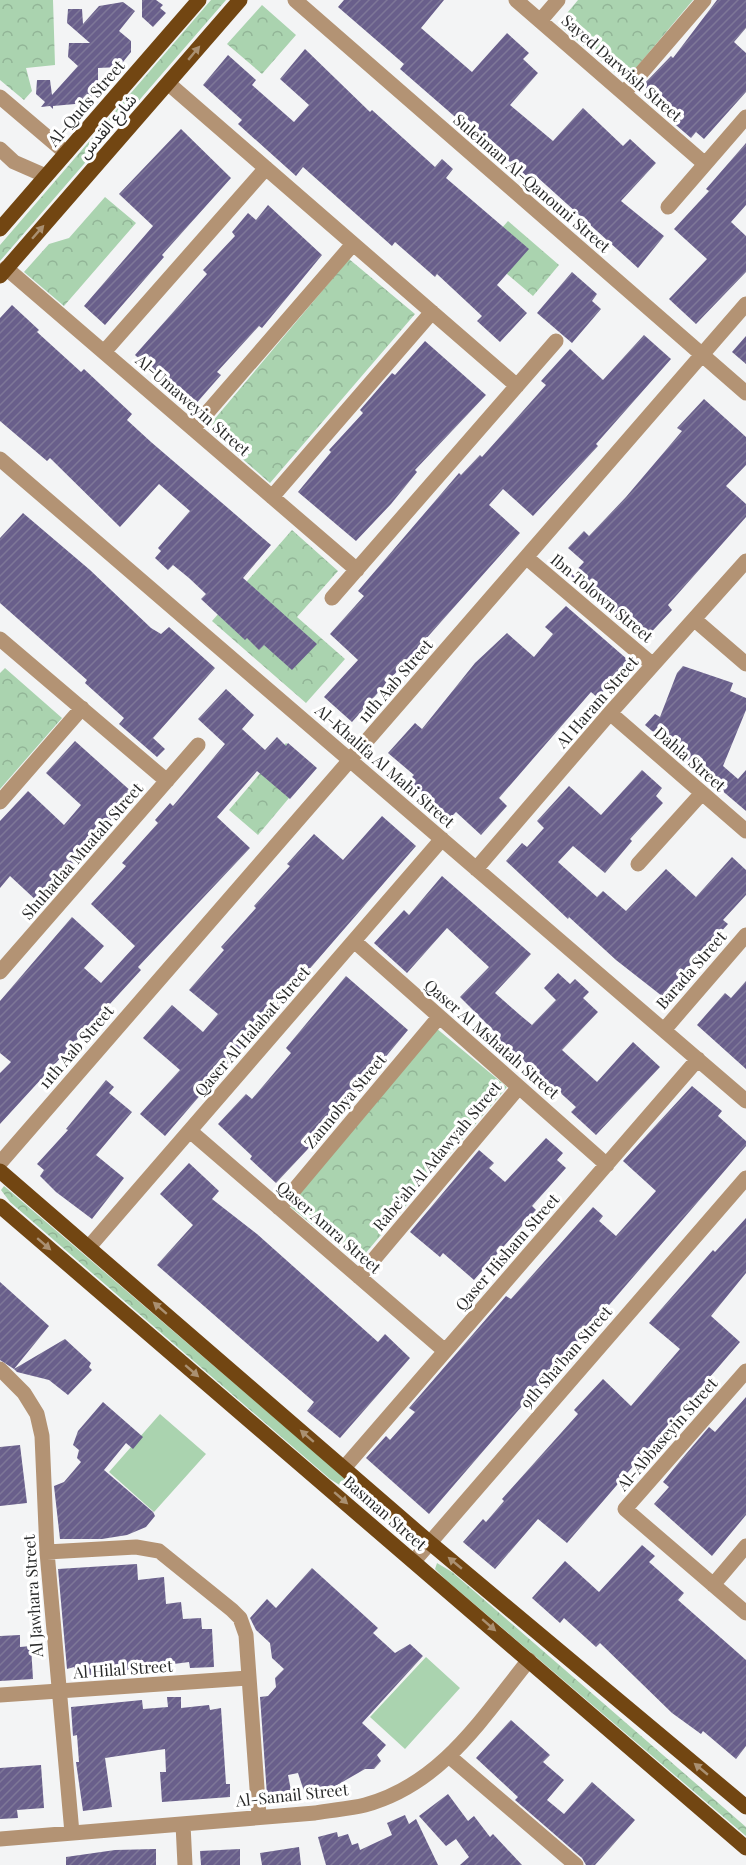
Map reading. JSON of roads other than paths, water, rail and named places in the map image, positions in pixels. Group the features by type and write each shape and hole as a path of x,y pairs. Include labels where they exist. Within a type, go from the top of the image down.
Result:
{"main road":[{"name":"Al-Quds Street","path":"0,229 199,0"},
{"name":"شارع القدس","path":"3,272 240,0"},
{"name":"Basman Street","path":"0,1171 429,1542 746,1807"},
{"name":"Basman Street","path":"0,1206 746,1848"}],"street":[{"name":"Suleiman Al-Qanouni Street","path":"295,0 746,393"},
{"name":"Sayed Darwish Street","path":"516,0 705,164"},
{"path":"540,21 558,0"},
{"path":"624,93 704,0"},
{"path":"169,84 517,386"},
{"path":"0,98 66,153"},
{"path":"668,207 746,117"},
{"path":"0,149 15,162 46,176"},
{"path":"104,352 266,168"},
{"path":"193,429 353,244"},
{"name":"Al-Umaweyin Street","path":"3,272 104,352 357,570"},
{"name":"11th Aab Street","path":"0,1162 746,304"},
{"path":"272,497 432,312"},
{"path":"332,598 556,341"},
{"name":"Al-Khalifa Al Mahi Street","path":"0,459 746,1101"},
{"name":"Ibn Tolown Street","path":"527,558 653,665"},
{"name":"Al Haram Street","path":"477,869 610,713 746,561"},
{"path":"695,620 746,664"},
{"name":"Shuhadaa Muatah Street","path":"1,643 167,781"},
{"path":"0,802 82,708"},
{"name":"Dahla Street","path":"610,713 746,831"},
{"name":"Shuhadaa Muatah Street","path":"0,972 198,745"},
{"path":"638,864 702,793"},
{"name":"Qaser Al Halabat Street","path":"90,1247 442,839"},
{"name":"Barada Street","path":"664,1030 746,934"},
{"name":"Qaser Al Mshatah Street","path":"354,941 607,1164"},
{"name":"Zannobya Street","path":"279,1208 439,1017"},
{"name":"Qaser Hisham Street","path":"344,1468 698,1059"},
{"name":"Rabe'ah Al Adawyah Street","path":"359,1277 519,1087"},
{"name":"Qaser Amra Street","path":"190,1131 445,1351"},
{"name":"9th Sha'ban Street","path":"414,1561 746,1178"},
{"name":"Al Jawhara Street","path":"0,1369 24,1392 36,1414 42,1436 47,1552 72,1833"},
{"name":"Al-Abbaseyin Street","path":"746,1371 625,1509 746,1613"},
{"path":"713,1585 746,1546"},
{"path":"47,1552 136,1547 159,1551 240,1618 246,1635 260,1816"},
{"name":"Al-Sanail Street","path":"0,1839 315,1813 365,1805 402,1790 450,1757 529,1660"},
{"name":"Al Hilal Street","path":"0,1695 248,1678"},
{"path":"450,1757 573,1864"},
{"path":"183,1824 185,1865"}]}
